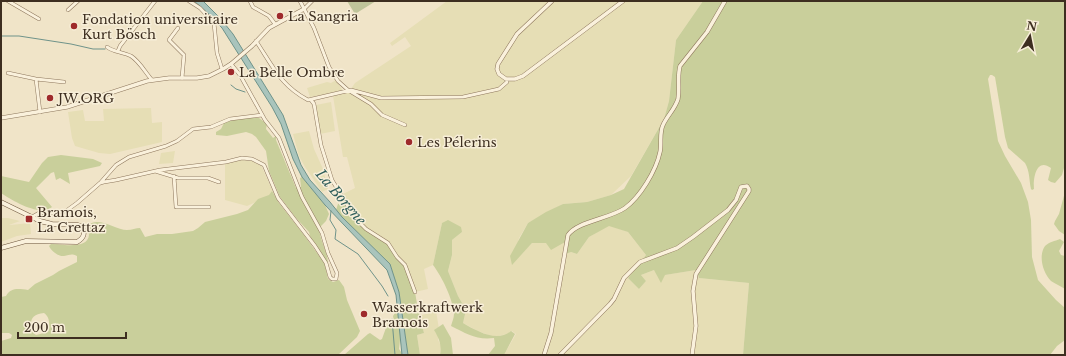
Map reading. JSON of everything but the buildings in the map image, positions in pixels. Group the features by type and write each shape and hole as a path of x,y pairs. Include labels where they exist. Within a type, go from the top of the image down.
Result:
{"main road":[{"path":"1,202 47,223 78,225 84,230 83,237 77,242 26,241 1,248"}],"street":[{"path":"8,1 39,18"},
{"path":"68,10 78,1"},
{"path":"118,51 120,46 155,1"},
{"path":"189,1 200,8 214,23 217,53 222,69"},
{"path":"250,1 253,7 269,16 275,24"},
{"path":"300,1 338,81 348,90 371,104 382,115 405,125"},
{"path":"1,118 72,106 131,85 152,80 202,78 231,64 263,33 275,24 304,9 312,1"},
{"path":"552,1 517,34 506,53 499,61 497,66 498,71 503,78 511,80 523,76 622,1"},
{"path":"544,355 551,333 568,235 574,229 619,212 634,200 640,192 659,158 662,126 678,98 680,66 707,32 724,1"},
{"path":"178,28 170,37 169,42 184,55 182,78"},
{"path":"256,41 280,79 295,92 308,100 348,90 381,98 458,97 494,90 500,88 507,82"},
{"path":"107,47 111,50 130,56 137,61 152,80"},
{"path":"100,183 155,171 242,158 252,159 265,166 278,198 315,246 326,263 330,277 335,279 337,278 337,274 328,253 322,232 302,197 279,138 262,115 240,75 231,64"},
{"path":"8,73 36,80 64,82"},
{"path":"36,80 40,112"},
{"path":"311,100 314,104 321,146 332,180 355,218 366,229 388,243 397,257 405,265 415,292"},
{"path":"32,217 39,213 53,213 66,210 100,183 116,165 129,157 166,146 193,129 211,127 230,119 262,115"},
{"path":"155,171 188,178 208,178 219,182"},
{"path":"174,176 176,207 209,207"},
{"path":"560,355 610,304 624,278 640,262 677,248 693,237 728,210 736,200 741,187 747,186 749,192 696,274 693,291 696,326 692,355"}],"shaded area":[{"path":"447,1 703,1 676,40 669,101 664,119 631,176 611,195 587,202 563,204 528,223 519,238 512,264 532,243 565,242 567,253 571,252 577,254 589,237 609,225 628,232 646,255 628,278 639,289 646,281 641,275 654,270 665,275 696,270 699,278 749,283 743,355 504,355 516,334 512,331 508,334 493,337 463,323 466,310 458,296 448,271 452,255 452,240 462,232 442,223 433,265 424,269 428,289 415,292 372,233 355,218 341,195 355,188 347,157 343,157 333,96 348,93 355,83 411,46 405,37 392,46 390,43"},
{"path":"336,80 343,91 310,97 307,88 327,82 331,83"},
{"path":"331,102 335,131 320,134 316,105"},
{"path":"151,108 152,123 162,122 162,142 110,154 99,153 75,146 72,138 68,112 83,110 85,121 104,121 103,109"},
{"path":"309,131 314,149 323,169 328,189 322,192 299,156 293,134"},
{"path":"175,151 173,163 159,164 161,153"},
{"path":"242,160 252,161 261,165 274,194 247,206 225,200 225,163"},
{"path":"1,218 20,221 9,225 30,223 31,234 17,236 1,242"},
{"path":"436,311 439,329 438,340 441,346 440,355 420,355 417,335 424,333 419,316"}],"green space":[{"path":"347,1 376,1 355,14"},
{"path":"703,1 1065,1 1064,168 1062,175 1055,183 1048,180 1051,168 1046,165 1042,165 1036,171 1034,189 1031,189 1027,166 1008,148 995,77 990,75 988,79 998,141 1021,183 1028,202 1031,220 1032,257 1038,280 1065,308 1065,340 1057,346 1050,355 743,355 749,283 699,278 696,270 665,275 661,283 654,270 641,275 646,281 639,289 628,278 646,255 628,232 609,226 589,237 577,254 571,252 563,255 565,242 551,250 546,243 532,243 512,265 510,256 528,223 563,204 587,202 611,195 624,189 664,119 669,101 676,40"},
{"path":"259,118 267,124 266,129 273,138 276,136 276,140 296,188 301,187 300,178 302,177 325,205 329,214 326,221 319,228 327,257 328,268 318,248 311,240 309,232 280,197 269,171 266,151 256,137 246,132 227,136 216,135 216,132 221,129 224,123 231,120"},
{"path":"61,155 93,159 102,163 100,166 68,173 70,184 60,178 56,180 54,172 51,173 36,188 52,207 47,210 26,207 1,193 1,176 29,182 48,157"},
{"path":"272,191 279,203 325,264 328,279 333,282 339,280 344,287 347,300 360,331 357,337 338,355 1,355 1,341 11,338 12,335 9,333 1,333 1,297 6,296 13,290 28,290 35,284 77,262 77,256 75,255 70,254 60,256 55,253 49,246 51,244 73,245 84,243 89,235 87,226 96,222 129,230 140,228 145,237 157,234 172,234 193,231 205,222 248,210 258,199 269,195","holes":["44,313 49,321 48,332 36,335 33,333 31,326 33,317"]},
{"path":"1065,192 1065,235 1059,231 1054,224 1059,214"},
{"path":"338,204 346,204 350,211 366,229 384,240 405,265 415,292 424,333 417,335 420,355 408,355 399,292 390,264 342,217 336,210"},
{"path":"448,220 461,227 462,232 452,240 452,255 448,271 458,296 466,310 463,323 493,336 500,336 511,331 515,334 504,355 488,355 495,346 494,338 477,337 451,326 454,314 452,302 440,276 433,265 442,223"},
{"path":"1060,239 1064,242 1059,251 1061,255 1065,256 1065,289 1048,278 1042,264 1042,255 1045,246"},
{"path":"395,313 399,314 401,331 399,349 403,355 344,355 370,333 380,340 382,339 387,325 394,321 393,316"},
{"path":"443,324 451,338 453,355 440,355 440,342 434,330"}],"water":[{"path":"194,1 203,1 233,34 283,115 301,165 310,180 342,217 390,264 399,292 408,355 402,355 396,295 387,270 325,205 302,177 293,159 281,124 272,107 222,28"}],"waterway":[{"path":"1,36 19,36 93,49 105,49"},
{"path":"231,85 236,89 245,92"},
{"name":"La Borgne","path":"328,171 329,176"},
{"path":"331,211 330,220 336,230 335,239 358,254 388,296"},
{"path":"392,319 395,355"}],"place":[{"name":"La Sangria","path":"280,16"},
{"name":"Fondation universitaire Kurt Bösch","path":"74,26"},
{"name":"La Belle Ombre","path":"231,72"},
{"name":"JW.ORG","path":"50,98"},
{"name":"Les Pélerins","path":"409,142"},
{"name":"Bramois, La Crettaz","path":"29,219"},
{"name":"Wasserkraftwerk Bramois","path":"364,314"}]}
